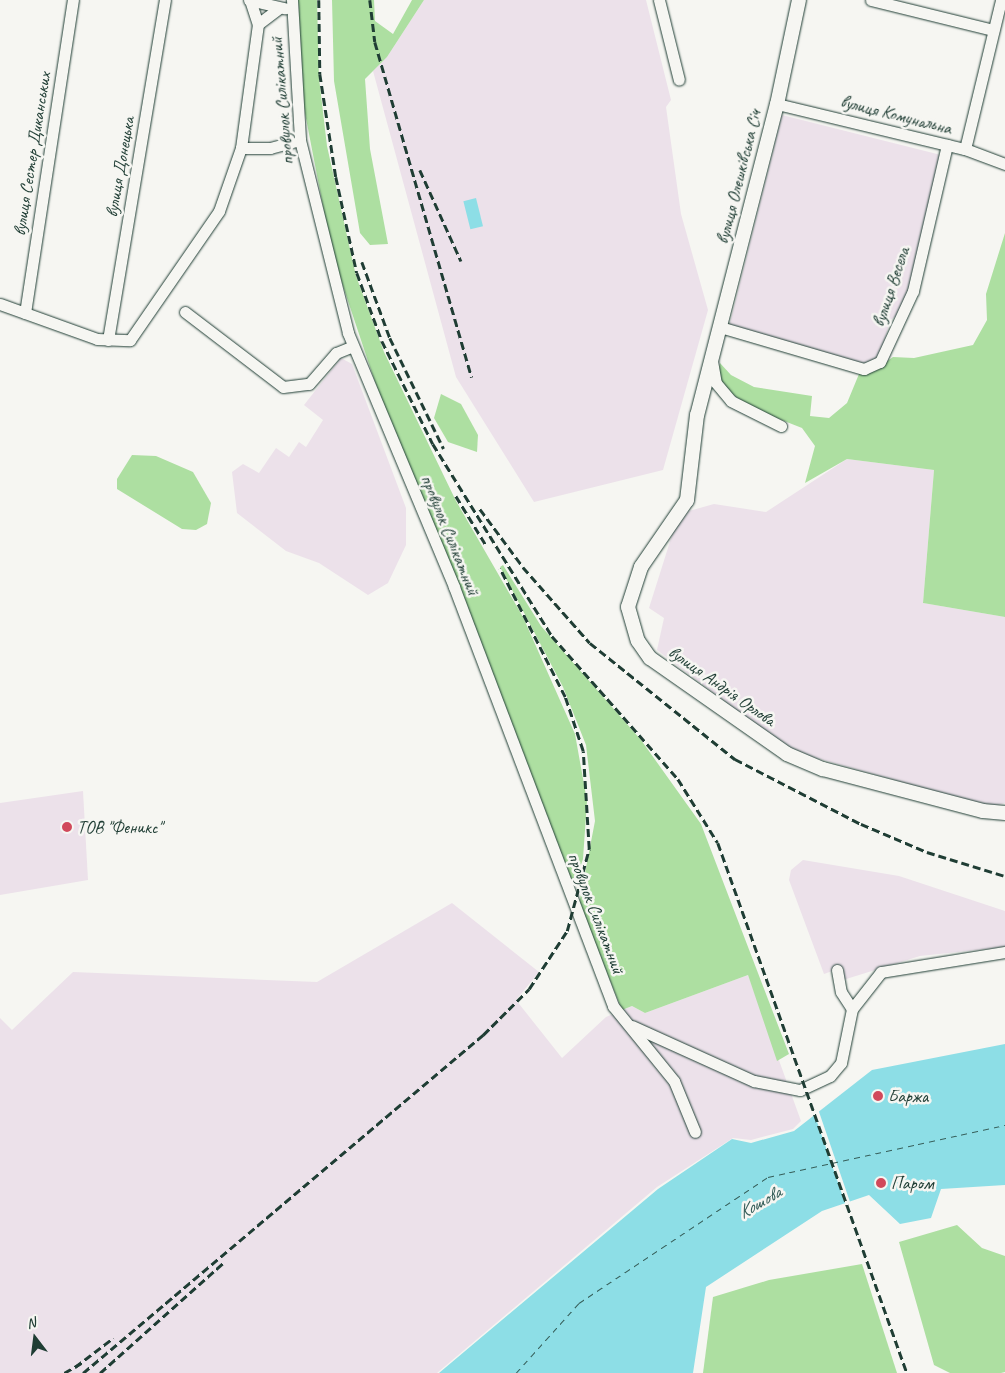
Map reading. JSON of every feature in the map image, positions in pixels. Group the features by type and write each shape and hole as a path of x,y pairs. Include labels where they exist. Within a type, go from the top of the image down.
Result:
{"street":[{"name":"вулиця Сестер Диканських","path":"25,313 73,0"},
{"name":"вулиця Донецька","path":"108,340 165,0"},
{"path":"0,304 108,340 130,340 219,211 240,148 258,24 250,0"},
{"path":"250,0 278,8"},
{"path":"659,0 679,80"},
{"name":"вулиця Олешківська Січ","path":"712,362 777,104 799,0"},
{"path":"871,0 993,30"},
{"path":"964,150 1001,0"},
{"path":"258,24 278,8 292,4"},
{"name":"провулок Силікатний","path":"292,4 300,140 316,219 353,346 454,587 613,1006 674,1081 696,1132"},
{"name":"вулиця Комунальна","path":"777,104 947,145 1005,164"},
{"path":"240,148 270,148 300,140"},
{"name":"вулиця Весела","path":"720,327 864,369 880,362 913,290 947,145"},
{"path":"185,312 283,387 309,384 336,353 353,346"},
{"path":"712,362 716,383 725,396 746,412 781,426"},
{"name":"вулиця Андрія Орлова","path":"712,362 697,415 687,500 633,587 628,607 638,641 650,658 706,701 786,754 823,770 983,812 1005,813"},
{"path":"628,1024 754,1081 800,1090 830,1076 841,1063 852,1009 874,979 890,968 1005,952"},
{"path":"838,970 841,992 852,1009"}],"shaded area":[{"path":"424,0 646,0 671,100 666,107 681,214 708,310 663,470 534,502 456,377 373,71 387,57"},
{"path":"782,115 941,155 910,290 898,315 890,320 880,358 861,365 729,327"},
{"path":"341,358 352,364 406,508 406,545 388,583 368,595 319,563 286,551 237,513 232,472 243,464 259,473 276,448 289,457 299,442 306,447 323,420 304,405"},
{"path":"847,459 934,470 923,603 1005,617 1005,803 991,807 791,751 657,650 664,618 649,608 673,532 689,511 714,504 766,512"},
{"path":"83,791 88,880 0,895 0,803"},
{"path":"803,860 899,876 1005,911 1005,947 920,956 843,980 835,970 824,974 789,880 791,870"},
{"path":"452,903 539,972 516,1000 562,1058 606,1017 632,1006 645,1013 748,975 801,1121 793,1129 751,1140 733,1138 657,1187 437,1373 0,1373 0,1018 12,1030 73,972 317,982"}],"green space":[{"path":"298,0 317,0 319,78 327,146 356,276 384,352 456,501 523,617 575,734 587,801 583,859 572,892 376,385 332,253 304,108"},
{"path":"332,0 374,0 375,21 393,34 412,0 424,0 387,57 365,79 370,149 388,244 370,245 360,233 334,81"},
{"path":"1005,233 1005,617 923,603 934,470 847,459 805,483 815,446 802,428 749,407 722,386 719,369 720,363 731,375 754,387 812,396 810,416 829,418 847,403 859,374 872,372 893,357 914,358 973,345 987,320 986,294"},
{"path":"441,394 461,404 478,435 477,452 448,442 434,418"},
{"path":"132,455 156,456 193,472 211,503 207,524 196,530 182,529 117,489 117,479"},
{"path":"503,565 541,626 641,740 701,824 789,1054 777,1061 748,975 645,1013 632,1006 622,1010 579,904 595,821 586,745 563,687 500,567"},
{"path":"957,1225 982,1248 1005,1256 1005,1372 950,1373 934,1365 899,1242"},
{"path":"862,1264 897,1373 703,1373 713,1297 769,1280"}],"water":[{"path":"476,198 483,226 470,229 463,201"},
{"name":"Кошова","path":"1005,1044 1005,1185 941,1189 931,1218 900,1224 869,1195 822,1211 706,1287 693,1373 439,1373 658,1189 732,1139 751,1143 794,1131 872,1070"}],"pier":[{"path":"818,1109 851,1204 846,1205 813,1111"}],"ferry route":[{"path":"516,1373 579,1303 768,1177 1005,1125"}],"railway":[{"path":"319,0 320,74 336,177 357,273 382,341 433,444 552,636 678,779 718,843 907,1373"},
{"path":"370,0 375,42 472,377"},
{"path":"420,170 461,261"},
{"path":"362,262 390,338 444,449"},
{"path":"456,496 486,545"},
{"path":"480,509 523,567 590,643 735,759 861,824 927,852 1005,876"},
{"path":"83,1373 483,1035 529,989 567,931 589,849 583,751 565,697 500,569"},
{"path":"100,1373 224,1262"},
{"path":"75,1367 113,1338"},
{"path":"64,1373 81,1363"}],"place":[{"name":"ТОВ \"Феникс\"","path":"67,827"},
{"name":"Баржа","path":"878,1096"},
{"name":"Паром","path":"881,1183"}]}
